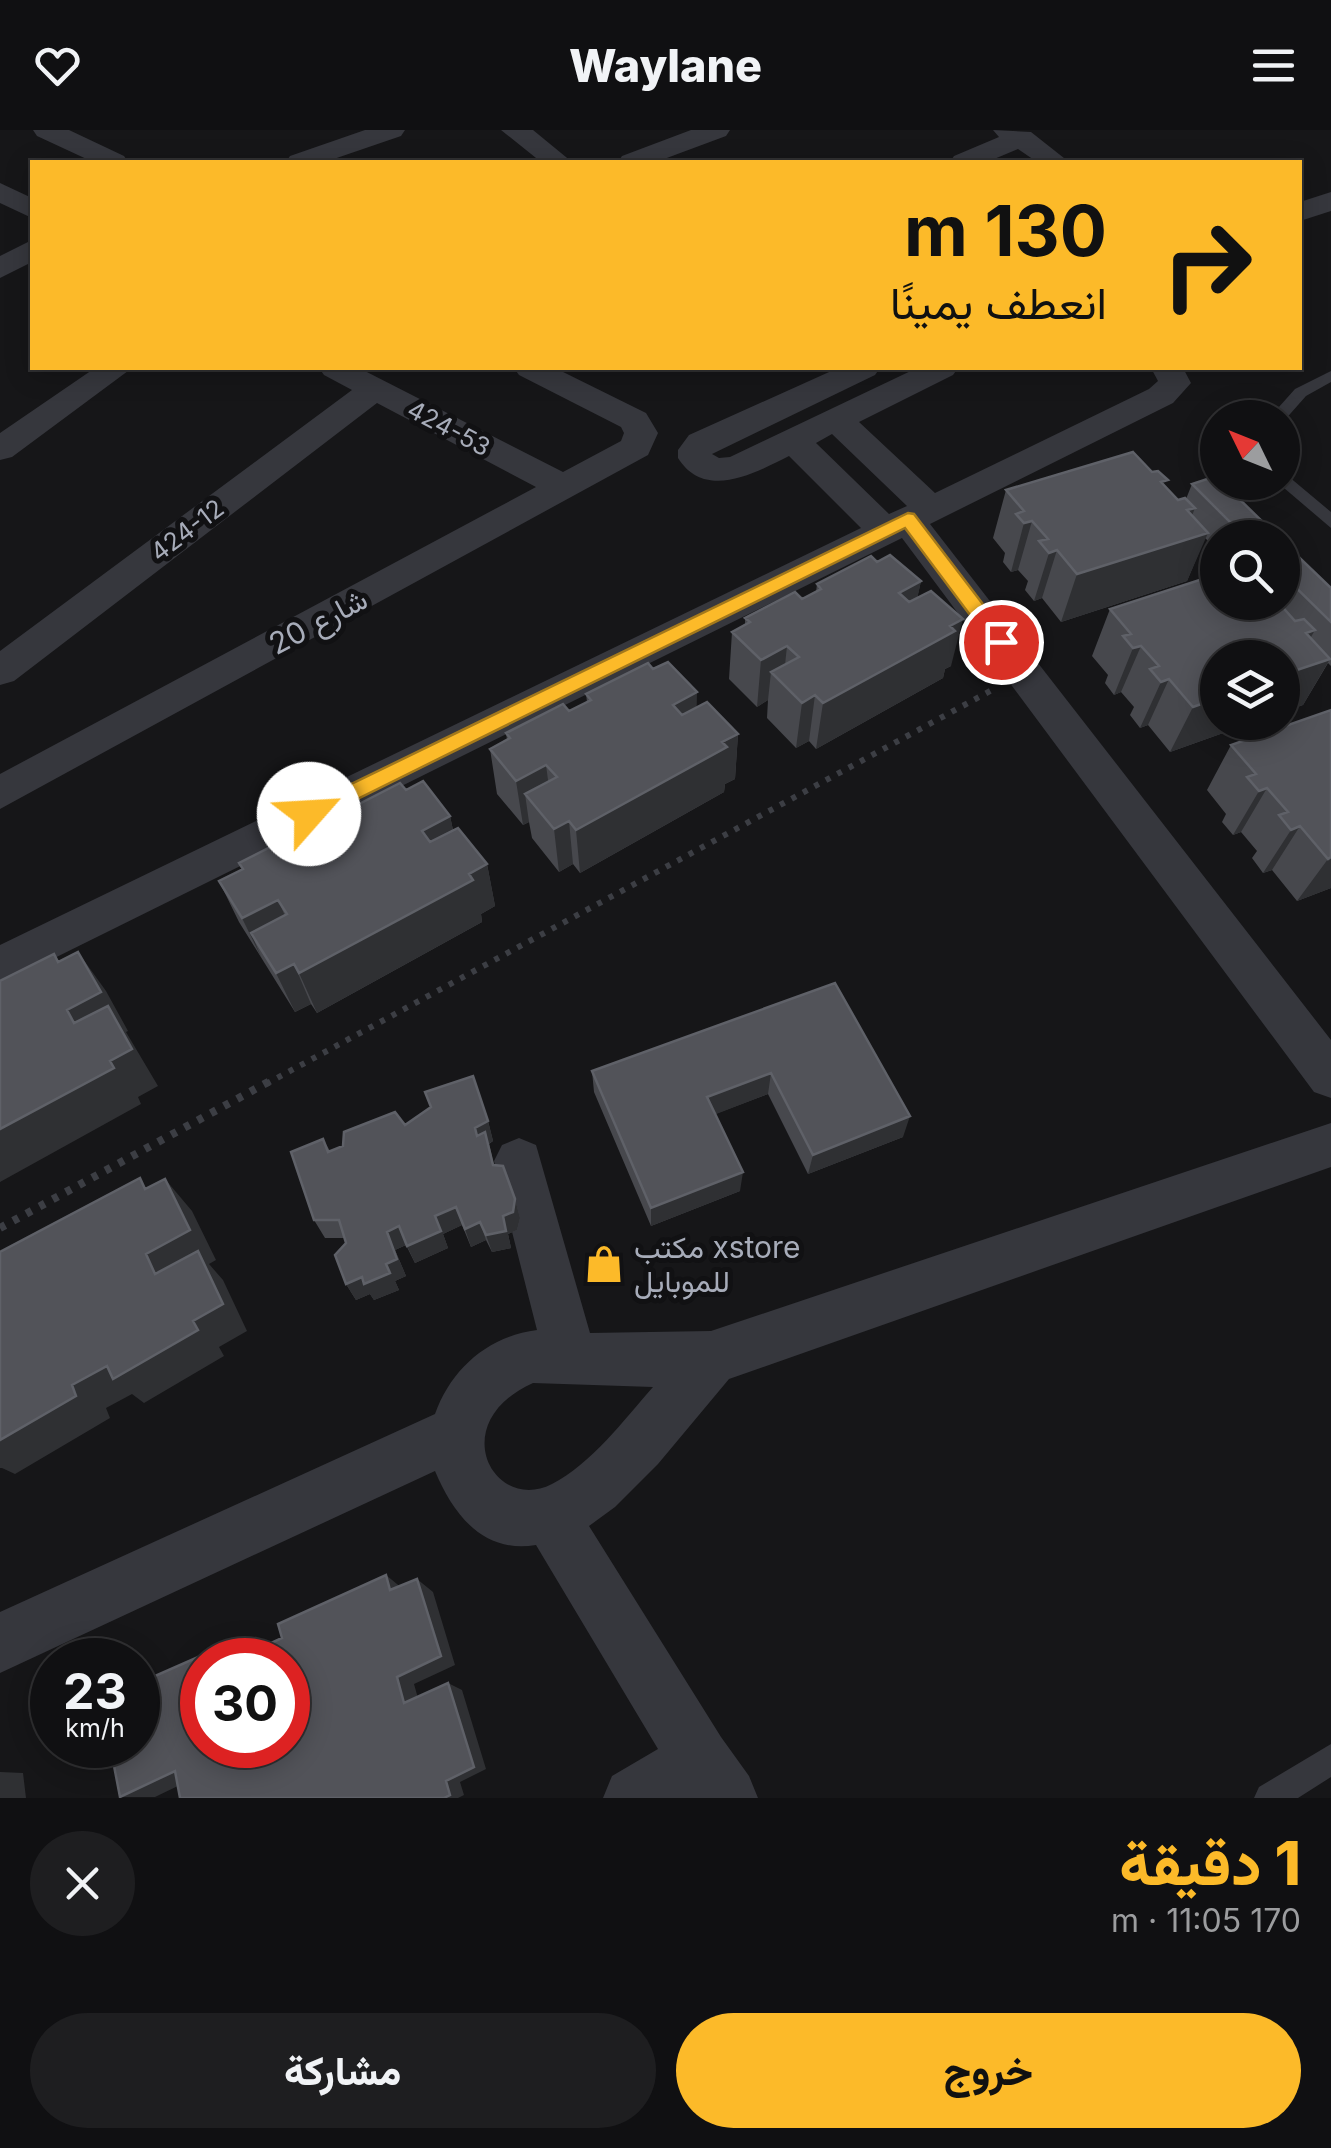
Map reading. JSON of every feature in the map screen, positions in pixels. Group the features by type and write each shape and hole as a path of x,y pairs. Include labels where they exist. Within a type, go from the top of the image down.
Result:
{"street":[{"path":"47,130 110,160"},
{"path":"306,160 391,130"},
{"path":"515,130 555,160"},
{"path":"637,160 716,130"},
{"path":"968,160 1014,134 1053,160"},
{"path":"0,192 30,208"},
{"path":"1302,211 1331,201"},
{"path":"0,269 30,250"},
{"path":"0,449 113,370"},
{"name":"424-53","path":"339,370 564,488"},
{"path":"533,370 635,433 695,458 712,470 724,471 938,370"},
{"path":"695,458 695,450 702,443 860,370"},
{"path":"0,966 1171,391 1175,384 1168,370"},
{"name":"424-12","path":"0,671 375,388"},
{"path":"836,419 907,519 1331,1077"},
{"name":"شارع 20","path":"0,793 564,488 635,433"},
{"path":"794,440 907,519"},
{"path":"711,1358 614,1466 577,1501 551,1516 520,1518 493,1509 470,1489 457,1463 455,1432 463,1404 480,1380 504,1363 532,1356 571,1360 711,1358 1331,1146"},
{"path":"519,1161 571,1360"},
{"path":"0,1643 455,1432"},
{"path":"551,1516 712,1779 634,1798"}],"lane":[{"path":"1291,400 1317,380 1331,376"},
{"path":"1300,494 1331,522"},
{"path":"1212,500 1232,520"},
{"path":"1270,1798 1331,1759"}],"path":[{"path":"0,1228 1024,673"}],"building":[{"path":"1133,452 1152,472 1158,471 1168,480 1161,482 1178,500 1185,498 1195,508 1187,510 1200,524 1200,536 1077,574 1057,550 1049,553 1039,541 1048,539 1032,521 1024,523 1016,514 1024,511 1006,490"},
{"path":"1208,500 1240,500 1261,520 1228,520"},
{"path":"890,555 921,581 899,593 909,602 931,591 963,619 950,626 955,631 823,703 815,695 802,703 771,672 799,657 787,646 761,660 732,632 750,622 745,618 795,592 802,599 821,589 817,584 871,556 877,562"},
{"path":"1300,558 1331,588 1331,622 1300,592"},
{"path":"1200,580 1200,620 1304,619 1315,630 1306,633 1330,659 1300,669 1300,640 1200,640 1200,704 1193,707 1169,679 1161,682 1150,669 1159,666 1141,646 1133,648 1123,636 1131,634 1110,609"},
{"path":"668,662 697,692 673,705 682,715 707,702 738,734 722,742 727,747 576,830 569,821 554,829 525,794 557,777 546,765 516,781 490,749 510,738 506,733 563,704 569,711 591,700 586,694 648,663 653,669"},
{"path":"1331,710 1328,859 1300,826 1291,830 1279,815 1288,812 1267,788 1259,791 1247,777 1256,774 1231,745 1245,740 1300,740 1300,721"},
{"path":"423,781 450,816 422,831 430,842 458,828 487,864 469,874 473,880 299,973 294,964 276,973 251,933 287,914 278,900 242,918 219,881 243,869 239,863 304,830 309,838 335,825 330,819 400,783 406,790"},
{"path":"78,952 101,992 67,1010 74,1023 108,1006 132,1049 110,1061 114,1068 0,1129 0,981 54,954 58,962"},
{"path":"835,983 910,1116 813,1155 771,1073 707,1097 743,1172 651,1208 592,1071"},
{"path":"473,1076 488,1121 475,1128 477,1136 485,1132 493,1165 503,1166 515,1199 513,1212 503,1216 506,1231 486,1235 480,1222 465,1229 456,1207 435,1216 441,1231 407,1246 399,1226 387,1232 397,1259 386,1264 390,1273 364,1284 362,1277 346,1284 335,1255 346,1243 339,1220 314,1220 291,1152 323,1139 328,1152 343,1146 344,1132 395,1112 405,1125 431,1107 425,1092"},
{"path":"140,1178 145,1189 165,1179 190,1230 146,1254 155,1274 198,1251 223,1304 193,1321 198,1330 113,1379 107,1366 72,1385 76,1396 0,1440 0,1252"},
{"path":"386,1575 390,1590 417,1579 441,1656 397,1677 404,1703 448,1683 474,1767 446,1781 450,1795 444,1798 180,1798 175,1771 120,1797 114,1768 160,1768 160,1674 180,1665 180,1768 310,1768 310,1638 282,1638 278,1624"}],"place":[{"name":"مكتب xstore للموبايل","path":"604,1264"}],"route":[{"path":"309,814 908,519 1001,642"}]}
